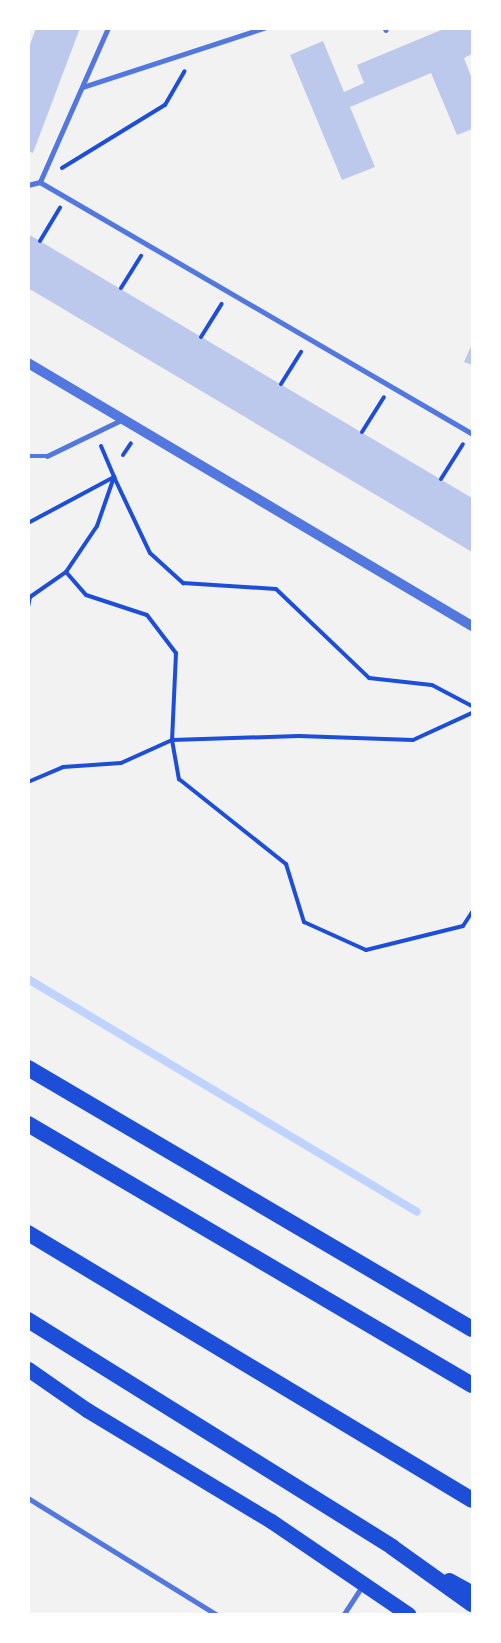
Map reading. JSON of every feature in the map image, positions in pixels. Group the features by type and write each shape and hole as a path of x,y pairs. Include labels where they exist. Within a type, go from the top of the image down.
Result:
{"highway":[{"path":"28,1068 472,1329"},
{"path":"28,1124 472,1385"},
{"path":"28,1233 472,1500"},
{"path":"28,1320 392,1547 472,1604"}],"main road":[{"path":"28,1369 408,1614"},
{"path":"392,1547 472,1593"}],"street":[{"path":"28,363 472,626"}],"lane":[{"path":"40,182 108,28"},
{"path":"83,87 264,28"},
{"path":"28,185 40,182 67,197 472,433"},
{"path":"28,456 47,456 121,420"},
{"path":"28,1498 216,1614"},
{"path":"344,1614 364,1584"}],"path":[{"path":"40,182 165,105 197,50"},
{"path":"40,241 67,197"},
{"path":"121,288 148,245"},
{"path":"201,337 230,292"},
{"path":"281,384 310,339"},
{"path":"362,432 391,386"},
{"path":"95,433 150,553 183,583 276,589 369,678 432,685 472,705"},
{"path":"441,479 472,433"},
{"path":"28,523 114,477"},
{"path":"28,607 29,595 66,572 97,526 114,477"},
{"path":"66,572 87,595 147,615 176,653 172,740 179,779 286,864 304,922 366,950 463,926 472,912"},
{"path":"28,782 63,767 122,763 172,740 299,736 413,740 472,713"}],"building":[{"path":"36,28 80,28 33,153 28,151 28,50"},
{"path":"446,28 472,28 472,54 464,58 472,79 472,129 457,135 431,73 350,107 375,167 342,180 290,55 323,41 344,92 364,83 357,65"},
{"path":"28,234 472,498 472,552 28,288"},
{"path":"472,344 472,365 464,362"}],"waterway":[{"path":"28,979 417,1212"}]}
